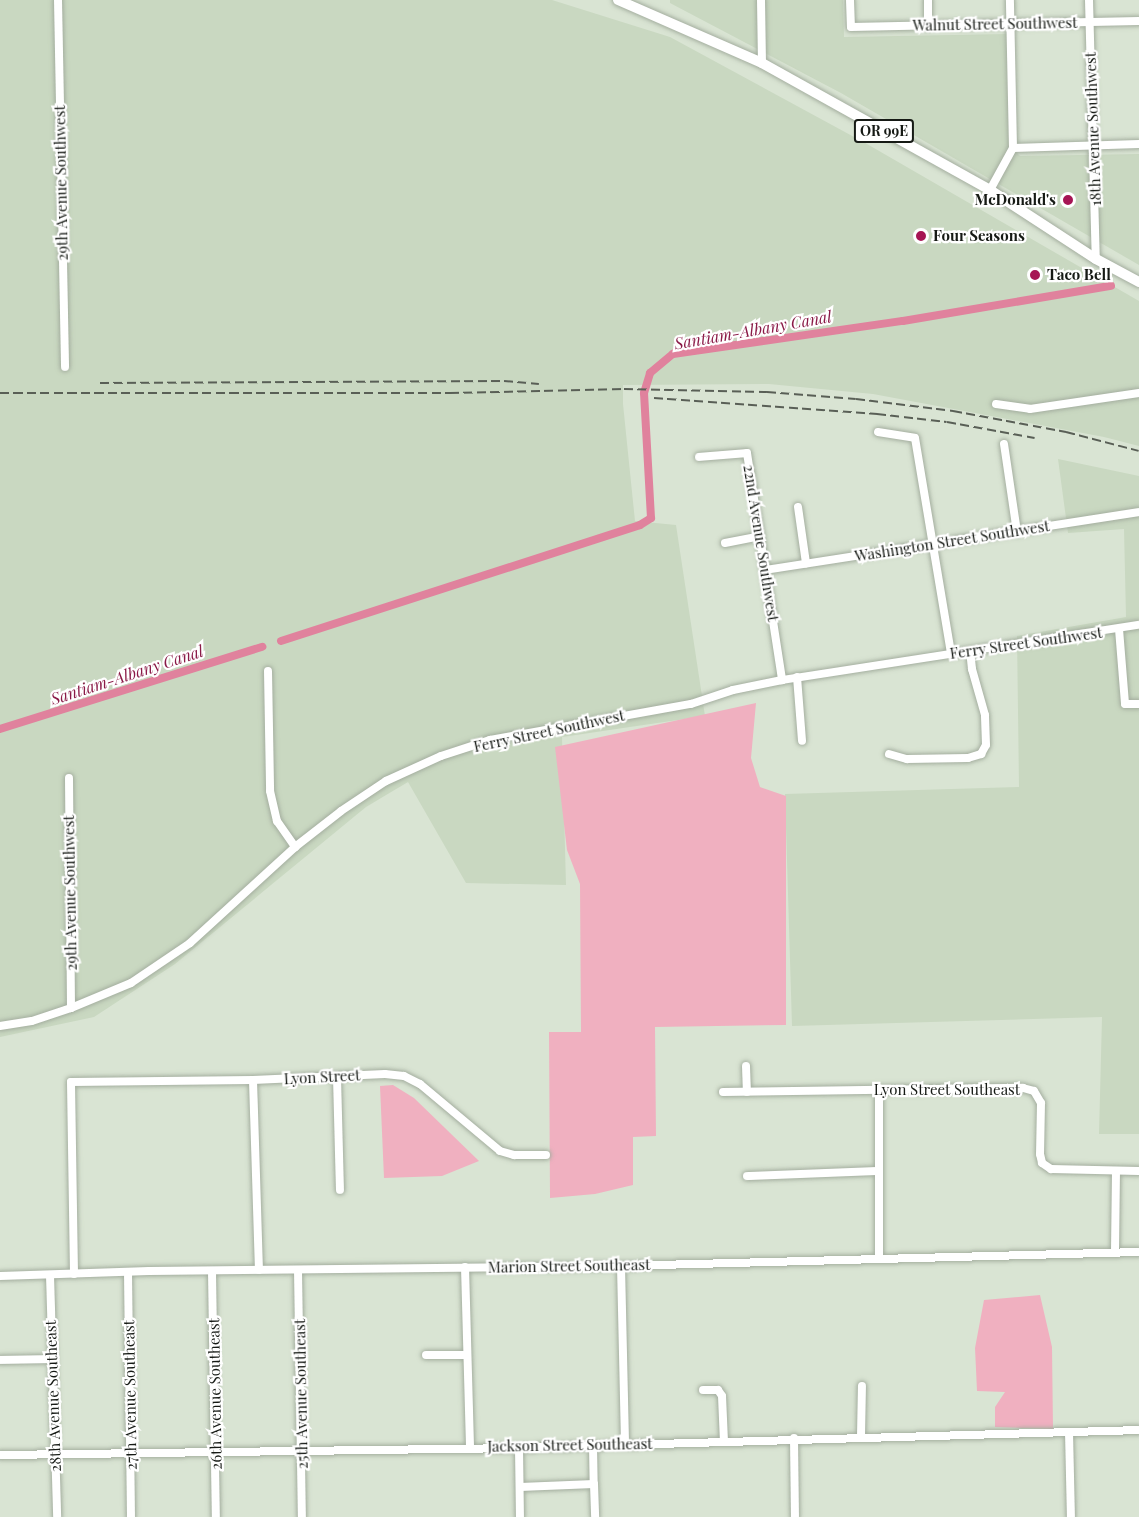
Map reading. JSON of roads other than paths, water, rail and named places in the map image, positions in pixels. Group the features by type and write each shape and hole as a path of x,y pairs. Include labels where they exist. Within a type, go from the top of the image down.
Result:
{"main road":[{"name":"OR 99E","path":"618,0 762,63 990,190 1096,259 1139,282"}],"street":[{"name":"29th Avenue Southwest","path":"58,0 65,367"},
{"path":"762,0 762,63"},
{"name":"Walnut Street Southwest","path":"850,0 851,27 1139,21"},
{"path":"928,0 928,26"},
{"path":"990,190 1013,148 1010,0"},
{"name":"18th Avenue Southwest","path":"1089,0 1096,259"},
{"path":"1013,148 1139,144"},
{"path":"996,404 1030,409 1139,393"},
{"path":"878,432 915,438 951,654"},
{"path":"1004,444 1017,532"},
{"name":"22nd Avenue Southwest","path":"699,457 747,453 782,680"},
{"path":"798,507 806,563"},
{"name":"Washington Street Southwest","path":"765,570 1139,512"},
{"path":"725,543 760,536"},
{"name":"Ferry Street Southwest","path":"0,1026 32,1021 71,1008 131,983 190,943 295,847 341,811 386,782 441,756 490,740 690,704 733,690 797,677 1139,625"},
{"path":"1119,629 1125,704 1139,704"},
{"path":"888,754 907,759 968,758 981,754 986,746 984,715 972,669 970,651"},
{"path":"268,671 270,791 277,820 295,847"},
{"path":"797,677 802,741"},
{"name":"29th Avenue Southwest","path":"69,778 71,1008"},
{"path":"746,1066 747,1092"},
{"name":"Lyon Street","path":"74,1274 71,1082 253,1080 385,1074 404,1076 427,1090 482,1139 500,1151 514,1155 546,1155"},
{"path":"336,1077 340,1190"},
{"path":"253,1080 259,1270"},
{"name":"Lyon Street Southeast","path":"723,1092 1023,1089 1034,1091 1041,1103 1040,1154 1042,1162 1051,1170 1139,1171"},
{"path":"879,1091 879,1257"},
{"path":"747,1176 879,1171"},
{"path":"1116,1171 1116,1252"},
{"name":"Marion Street Southeast","path":"0,1276 129,1272 621,1266 879,1257 1139,1252"},
{"path":"621,1266 625,1444"},
{"path":"465,1267 470,1447"},
{"name":"25th Avenue Southeast","path":"298,1270 302,1517"},
{"name":"27th Avenue Southeast","path":"129,1272 131,1517"},
{"name":"26th Avenue Southeast","path":"212,1272 216,1517"},
{"name":"28th Avenue Southeast","path":"50,1275 57,1517"},
{"path":"426,1355 468,1355"},
{"path":"0,1360 51,1359"},
{"path":"861,1436 862,1386"},
{"path":"703,1390 718,1390 722,1396 724,1441"},
{"name":"Jackson Street Southeast","path":"0,1455 519,1448 861,1436 1139,1430"},
{"path":"1069,1432 1071,1517"},
{"path":"794,1438 795,1517"},
{"path":"593,1445 595,1517"},
{"path":"519,1448 520,1517"},
{"path":"520,1487 594,1485"}],"waterway":[{"name":"Santiam-Albany Canal","path":"281,641 640,525 651,518 644,393 650,373 673,354 903,321 1111,286"},
{"name":"Santiam-Albany Canal","path":"0,729 262,647"}],"railway":[{"path":"100,383 504,381 539,384"},
{"path":"0,393 450,393 624,389 767,392 856,399 953,411 1066,432 1139,451"},
{"path":"654,398 877,414 947,422 1035,438"}],"place":[{"name":"McDonald's","path":"1068,200"},
{"name":"Four Seasons","path":"921,236"},
{"name":"Taco Bell","path":"1035,275"}]}
